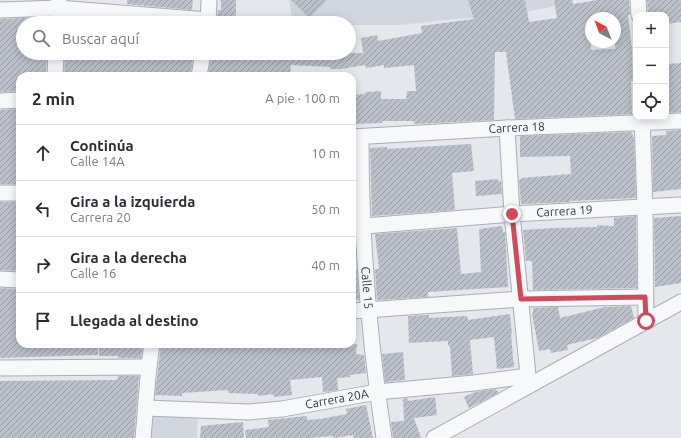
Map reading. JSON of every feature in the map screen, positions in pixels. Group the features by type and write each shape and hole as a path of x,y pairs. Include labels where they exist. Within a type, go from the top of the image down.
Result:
{"street":[{"path":"208,16 209,0"},
{"path":"638,0 639,12"},
{"path":"58,4 58,16"},
{"path":"0,10 58,4 158,16"},
{"path":"55,72 56,60"},
{"path":"200,72 202,60"},
{"path":"0,101 16,100"},
{"path":"642,120 645,208 646,321"},
{"name":"Carrera 18","path":"357,137 642,120 681,121"},
{"path":"507,128 512,214 528,381"},
{"name":"Calle 15","path":"357,137 361,186 358,227 377,392 384,438"},
{"path":"0,193 16,193"},
{"name":"Carrera 19","path":"358,227 512,214 681,205"},
{"path":"0,279 16,280"},
{"path":"356,310 521,299 645,297"},
{"path":"434,438 528,381 681,302"},
{"path":"143,438 148,367 151,348"},
{"path":"0,368 148,367"},
{"name":"Carrera 20A","path":"146,408 249,412 282,409 377,392 474,383 528,381"}],"shaded area":[{"path":"289,0 575,0 556,6 506,16 455,19 399,25 356,25 356,16 292,16"},
{"path":"151,413 198,415 197,438 151,438"}],"building":[{"path":"127,0 193,0 192,10 127,4"},
{"path":"221,0 236,0 236,16 218,16 218,10 221,10"},
{"path":"291,0 327,0 311,16 307,16"},
{"path":"468,0 525,0 529,22 557,18 554,0 572,0 573,4 597,0 629,0 630,15 628,15 632,49 633,81 631,81 632,114 515,119 506,52 495,52 494,120 414,124 414,121 382,121 382,123 356,124 356,95 365,94 365,92 381,91 381,99 406,99 407,91 416,91 414,65 384,68 384,65 366,68 365,65 341,69 330,69 330,67 291,65 290,72 209,72 211,60 356,60 356,53 363,53 361,38 377,35 378,41 422,33 421,26 474,19"},
{"path":"647,0 681,0 681,22 669,24 669,12 648,12"},
{"path":"16,18 16,60 47,60 46,72 16,72 16,91 0,92 0,19"},
{"path":"65,60 193,60 191,72 64,72"},
{"path":"681,63 681,112 669,113 669,64"},
{"path":"16,109 16,184 0,184 0,110"},
{"path":"681,130 681,189 653,192 652,136 666,135 666,131"},
{"path":"632,132 634,137 636,198 521,204 519,180 521,178 571,174 570,156 520,157 520,136"},
{"path":"471,144 474,171 452,173 455,210 372,216 370,148 387,147 387,149"},
{"path":"498,179 498,181 501,181 502,194 476,196 475,181"},
{"path":"0,202 16,202 16,271 0,270"},
{"path":"636,216 637,288 533,290 532,261 526,261 523,230 597,227 597,225 614,226 614,218"},
{"path":"681,216 681,283 655,287 654,218"},
{"path":"502,226 503,232 505,232 508,287 428,292 428,297 377,300 375,269 379,269 375,234 457,228 461,274 481,272 479,229"},
{"path":"357,270 359,300 356,300"},
{"path":"0,288 16,289 16,348 98,348 98,355 0,358"},
{"path":"631,306 634,318 597,338 567,345 568,350 551,353 550,349 539,351 532,314 533,308 558,307 560,318 605,307"},
{"path":"510,314 514,367 497,369 494,337 470,340 473,374 452,376 450,346 448,346 448,341 409,343 408,316 429,315 429,318 467,316 468,320"},
{"path":"357,344 356,354 364,355 366,373 350,375 350,377 337,378 338,390 323,392 322,377 290,380 292,395 274,397 273,394 259,396 258,394 228,393 228,390 182,393 182,396 155,395 161,348 356,348"},
{"path":"99,348 142,348 141,358 99,356"},
{"path":"403,352 405,380 385,382 382,354"},
{"path":"118,376 139,376 134,438 0,438 0,381 117,380"},
{"path":"496,389 498,393 469,408 464,397 475,392"},
{"path":"435,397 437,415 414,418 421,438 393,438 391,422 404,421 403,399 408,398 408,401"},
{"path":"366,405 373,438 354,438 353,435 335,438 333,438 333,436 309,438 246,438 245,430 269,427 268,420 307,416 307,420 320,419 347,414 346,409"},
{"path":"243,422 244,438 200,438 201,426"}],"route":[{"path":"512,214 521,299 645,297 646,321"}]}
